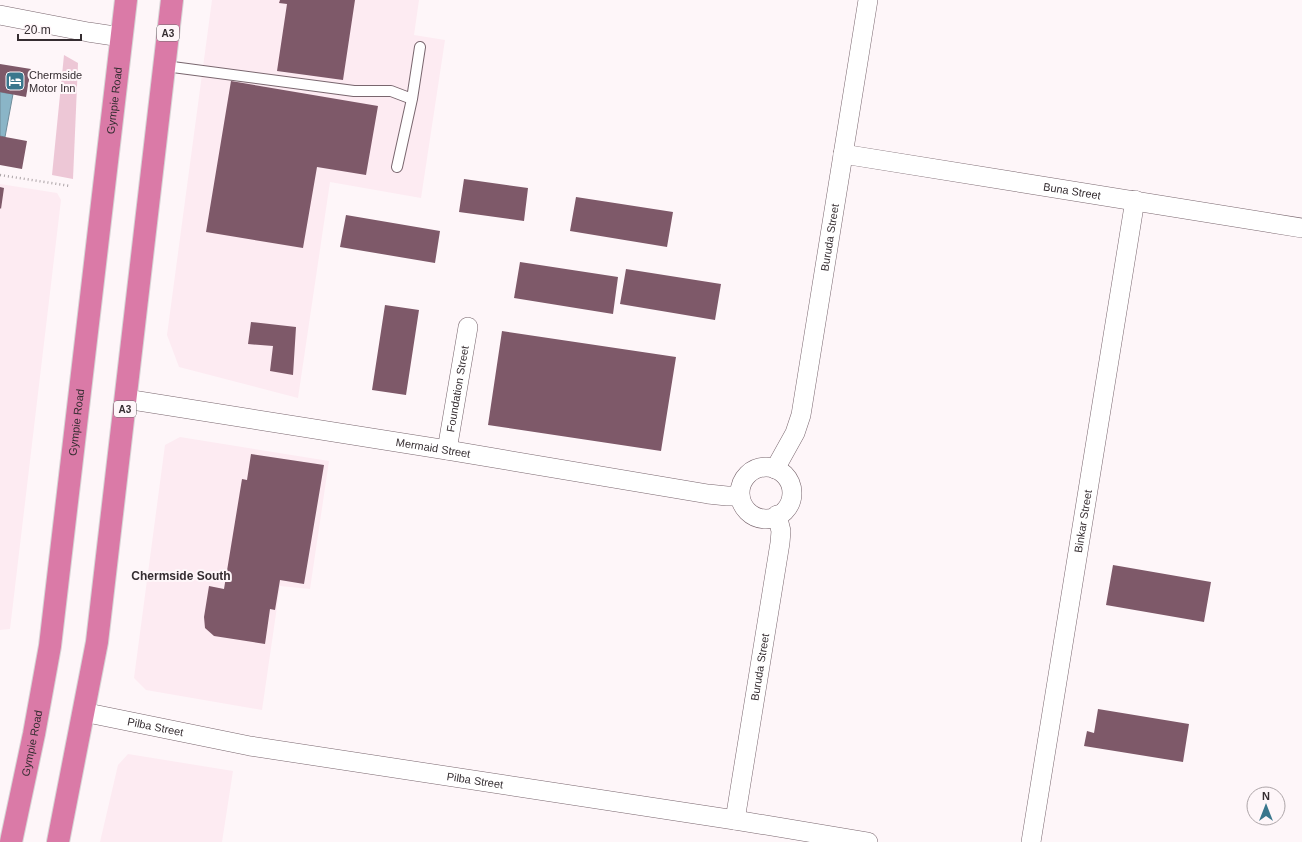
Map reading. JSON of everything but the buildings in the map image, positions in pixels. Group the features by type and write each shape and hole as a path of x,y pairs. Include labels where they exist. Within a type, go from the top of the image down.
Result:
{"highway":[{"name":"Gympie Road","path":"11,842 34,734 50,646 126,0"},
{"name":"A3","path":"58,842 97,642 172,0"}],"street":[{"name":"Buruda Street","path":"775,468 796,433 800,419 868,0"},
{"path":"0,15 88,32 121,36"},
{"name":"Buna Street","path":"843,154 1302,228"},
{"name":"Binkar Street","path":"1031,842 1135,200"},
{"name":"Foundation Street","path":"447,450 468,327"},
{"name":"Mermaid Street","path":"126,399 447,450 708,494 740,496"},
{"path":"767,467 775,468 783,473 788,479 791,491 789,504 784,511 777,516 770,518 761,518 747,510 740,496 740,487 750,472 758,468 767,467"},
{"name":"Buruda Street","path":"735,820 780,543 781,531 777,516"},
{"name":"Pilba Street","path":"84,712 250,746 735,820 868,842"}],"lane":[{"path":"397,167 412,99 420,47"},
{"path":"165,66 354,91 391,91 412,99"}],"path":[{"path":"0,175 70,186"}],"shaded area":[{"path":"212,0 419,0 414,35 445,40 421,198 330,182 298,398 179,367 167,335"},
{"path":"64,55 78,63 73,179 52,175"},
{"path":"0,184 57,193 61,200 10,629 0,630"},
{"path":"180,437 329,461 310,589 280,586 262,710 146,690 134,678 165,445"},
{"path":"128,754 233,771 222,842 100,842 118,765"}],"water":[{"path":"0,92 13,94 5,137 0,136"}],"place":[{"name":"Chermside Motor Inn","path":"15,81"}],"district":[{"name":"Chermside South","path":"181,576"}]}
